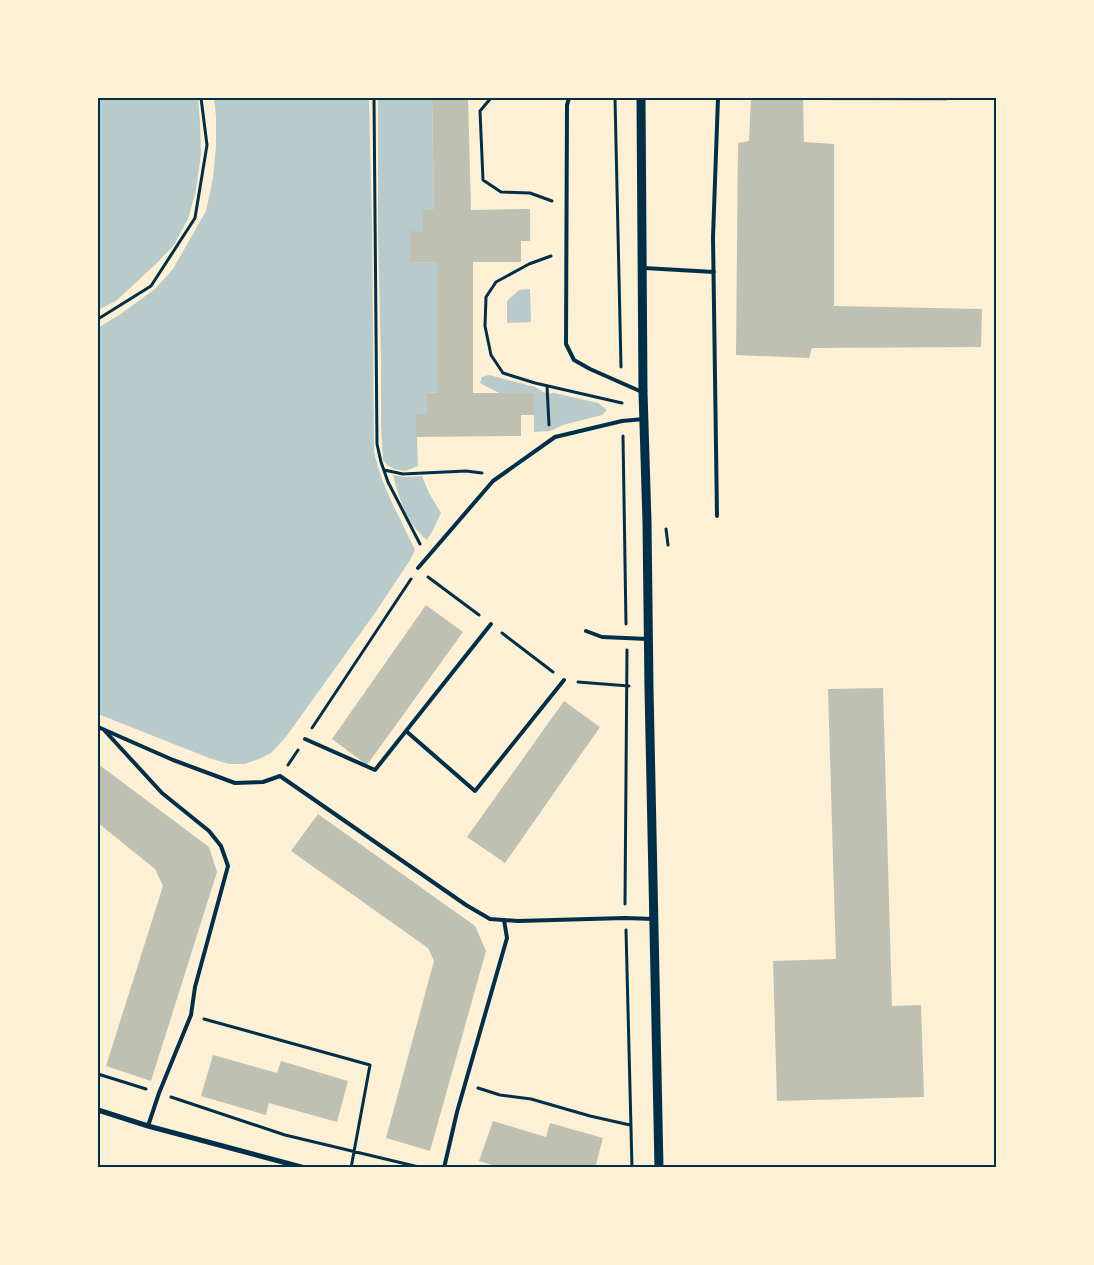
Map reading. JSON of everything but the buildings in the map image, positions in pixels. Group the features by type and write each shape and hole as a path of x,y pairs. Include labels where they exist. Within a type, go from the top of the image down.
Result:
{"street":[{"path":"640,98 643,392 659,1168"},
{"path":"98,1110 148,1126 305,1168"}],"lane":[{"path":"569,98 567,105 566,344 574,360 590,370 643,392"},
{"path":"717,516 713,237 718,98"},
{"path":"642,268 714,272"},
{"path":"418,568 493,481 555,437 612,423 644,419"},
{"path":"305,739 375,770 491,624"},
{"path":"586,631 602,637 649,639"},
{"path":"406,731 475,791 564,680"},
{"path":"98,727 173,760 235,783 263,782 280,776 466,905 490,919 518,921 654,919"},
{"path":"103,730 162,793 209,830 220,846 228,866 194,986 191,1015 159,1093 148,1126"},
{"path":"444,1168 465,1084 507,938 504,920"}],"path":[{"path":"98,319 152,286 195,218 207,145 202,98"},
{"path":"374,98 377,444 388,482 426,558"},
{"path":"491,98 480,111 483,180 501,192 530,193 567,206"},
{"path":"566,250 529,264 496,282 486,297 485,326 491,355 503,372 547,386 622,403"},
{"path":"547,386 549,441"},
{"path":"383,470 403,474 466,471 501,475"},
{"path":"666,529 668,545"},
{"path":"280,776 418,568 564,680 649,689"},
{"path":"191,1015 370,1065 352,1168"},
{"path":"98,1074 285,1135 423,1168"},
{"path":"465,1084 500,1095 531,1099 630,1125"}],"shaded area":[{"path":"98,98 198,98 201,154 196,190 188,219 174,245 116,301 98,310"},
{"path":"214,98 369,98 374,452 387,490 415,550 375,613 285,738 271,753 245,764 229,764 209,758 98,714 98,328 155,289 173,269 206,211 213,178 216,146"},
{"path":"378,98 432,98 434,210 423,210 423,232 410,232 410,263 438,262 438,393 427,392 427,414 416,414 418,466 405,471 394,469 383,460 378,229"},
{"path":"530,289 531,322 507,323 507,301 519,290"},
{"path":"489,375 535,387 547,394 554,393 598,403 607,410 602,415 563,425 550,431 534,432 534,393 499,393 480,383 482,377"},
{"path":"393,475 405,477 422,476 429,493 441,513 427,540 409,519 401,502"}]}
